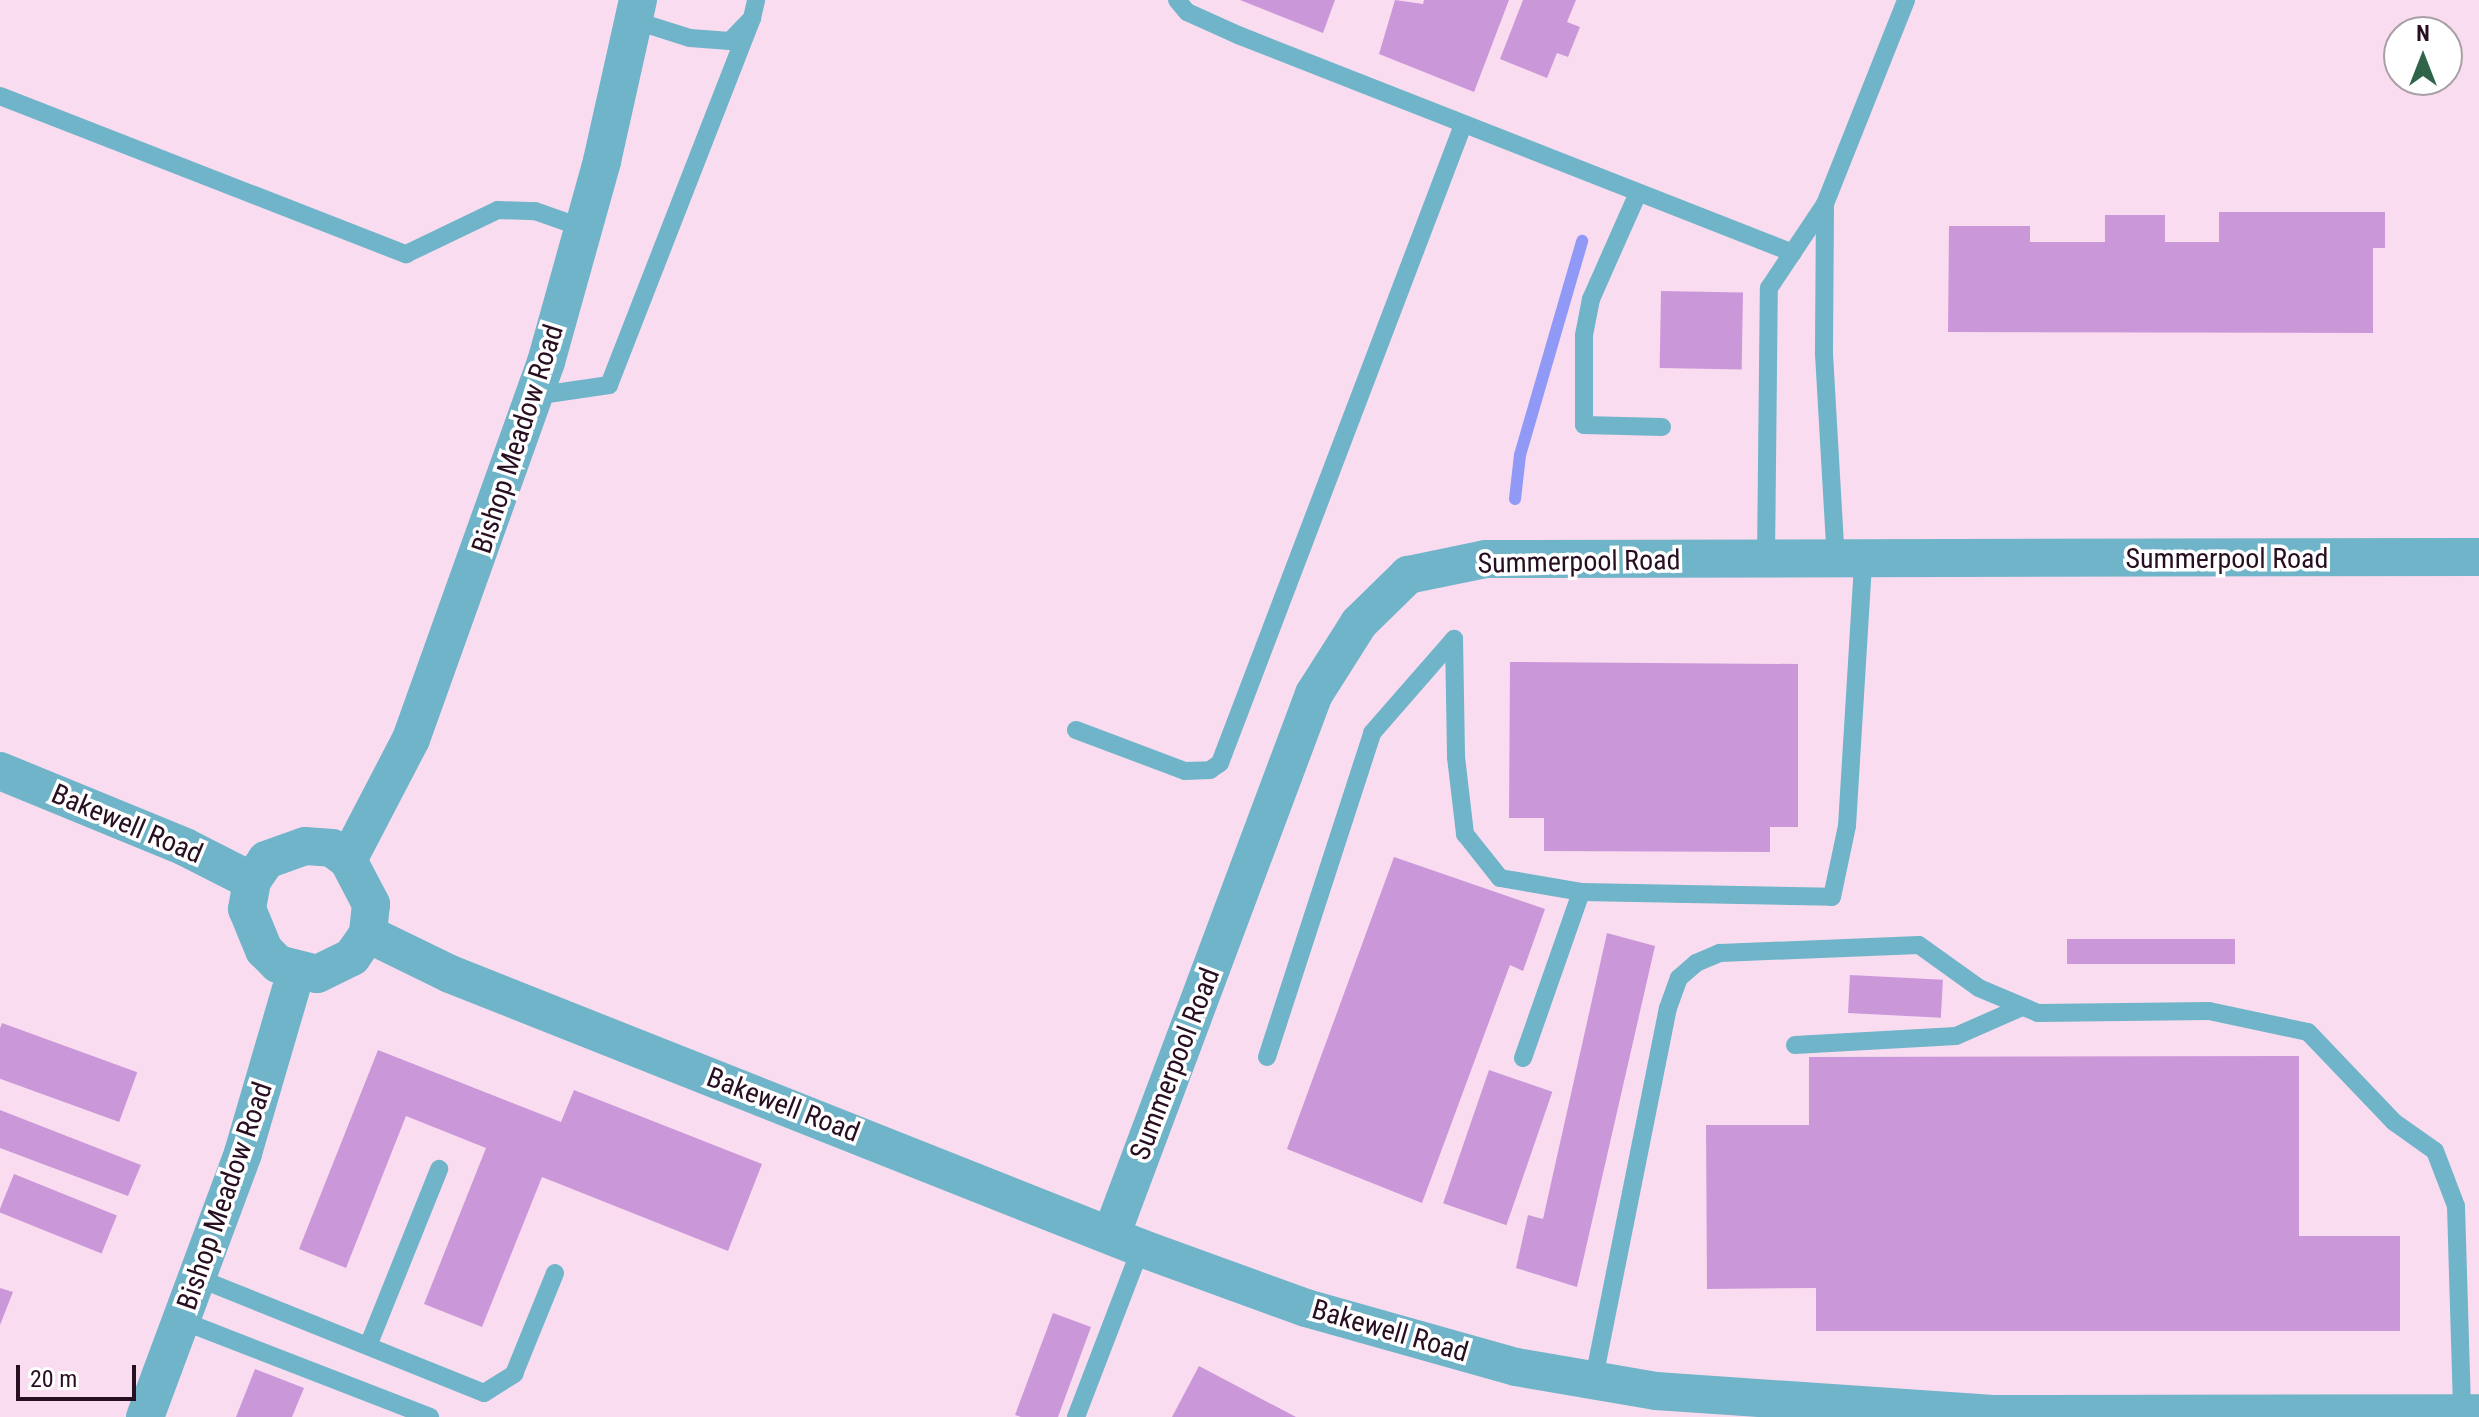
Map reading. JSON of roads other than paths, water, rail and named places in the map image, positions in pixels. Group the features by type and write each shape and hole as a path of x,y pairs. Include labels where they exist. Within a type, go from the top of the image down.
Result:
{"street":[{"name":"Bishop Meadow Road","path":"348,860 411,739 534,396 583,228 636,10"},
{"name":"Summerpool Road","path":"1126,1241 1314,694 1359,623 1408,575 1486,559 1850,561 2479,557"},
{"name":"Bakewell Road","path":"0,771 185,847 252,881"},
{"path":"305,846 332,848 348,860 366,885 371,904 368,934 335,969 296,972 264,950 247,909 252,881 266,860 305,846"},
{"name":"Bakewell Road","path":"368,934 450,974 1126,1241 1306,1308 1516,1367 1593,1383 1655,1404 1993,1416 2458,1414"},
{"name":"Bishop Meadow Road","path":"145,1417 243,1153 296,972"}],"lane":[{"path":"1177,0 1187,12 1238,35 1793,253"},
{"path":"1766,559 1769,288 1825,204 1906,0"},
{"path":"636,10 690,38 730,41 754,9"},
{"path":"534,396 609,385 754,9"},
{"path":"0,96 406,254 498,210 535,211 583,228"},
{"path":"1076,730 1185,771 1210,770 1220,763 1463,125"},
{"path":"1638,193 1591,299 1584,336 1584,425 1662,427"},
{"path":"1267,1057 1372,733 1454,639 1456,757 1465,834 1500,878 1581,892 1832,897 1847,826 1850,561 1824,354 1825,204"},
{"path":"1523,1058 1581,892"},
{"path":"1593,1383 1668,1008 1679,978 1696,963 1720,953 1765,948 1919,945 1979,988 2038,1013 2209,1011 2308,1032 2394,1122 2435,1151 2456,1206 2458,1414"},
{"path":"1795,1045 1956,1036 2022,1007"},
{"path":"368,1346 439,1169"},
{"path":"1076,1417 1126,1241"},
{"path":"198,1278 484,1393 514,1374 555,1273"},
{"path":"183,1321 430,1417"}],"waterway":[{"path":"1515,499 1520,455 1582,241"}]}
